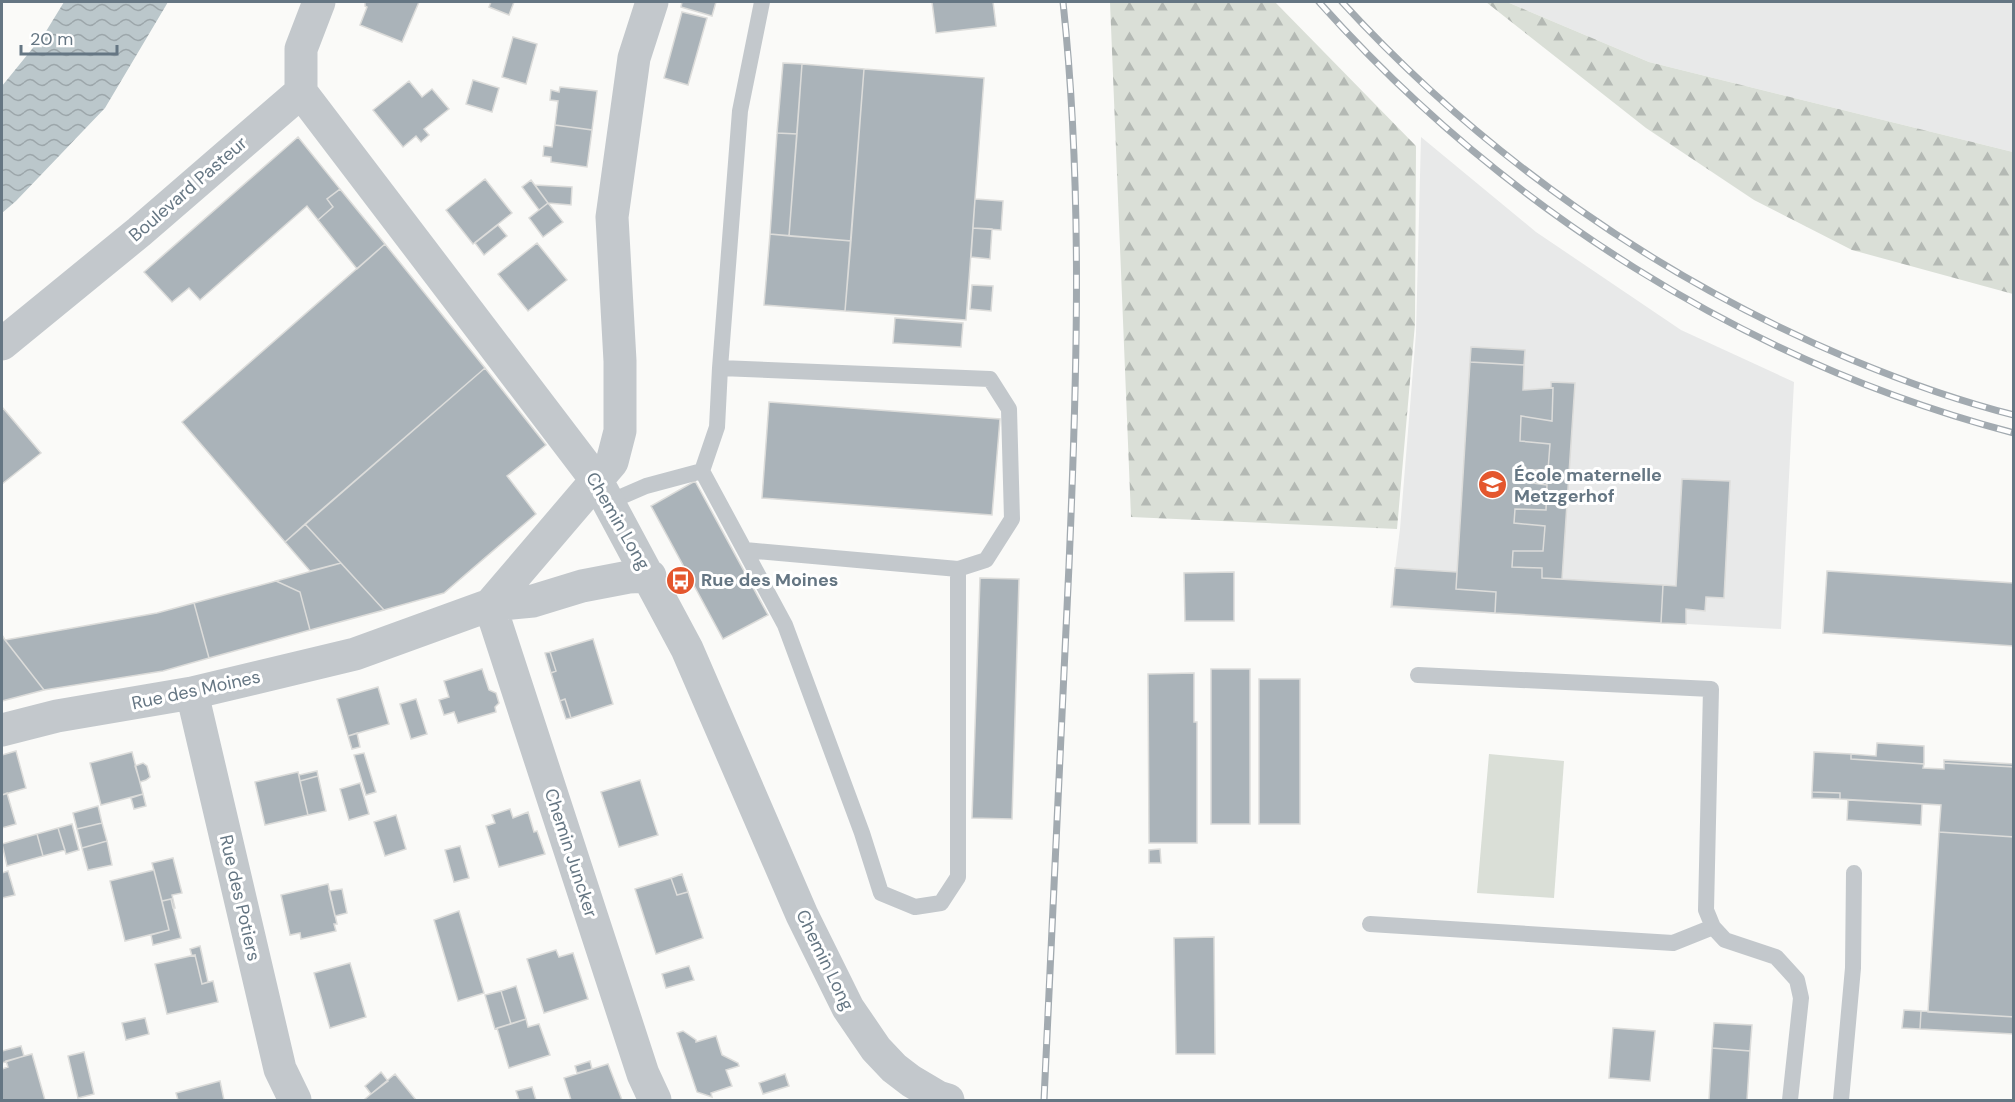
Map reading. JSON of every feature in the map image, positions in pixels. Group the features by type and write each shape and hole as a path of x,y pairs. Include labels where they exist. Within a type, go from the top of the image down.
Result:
{"street":[{"path":"301,92 301,49 319,2"},
{"name":"Rue des Moines","path":"490,605 603,491 612,462 620,431 620,361 612,217 634,58 652,2"},
{"name":"Boulevard Pasteur","path":"2,344 139,232 301,92"},
{"name":"Chemin Long","path":"301,92 603,491 687,649 802,915 848,1008 869,1040 894,1068 938,1098 948,1101"},
{"name":"Rue des Moines","path":"2,730 57,716 192,693 355,654 490,605 533,601 582,586 629,577 650,576"},
{"name":"Chemin Juncker","path":"490,605 643,1074 655,1101"},
{"name":"Rue des Potiers","path":"192,693 280,1069 295,1101"}],"lane":[{"path":"762,2 740,111 717,428 702,471 785,625 862,833 881,893 915,907 941,903 958,877 958,568"},
{"path":"720,368 990,379 1009,409 1012,519 986,560 958,568 745,550"},
{"path":"603,491 646,486 702,471"},
{"path":"1418,675 1711,689 1706,910 1713,927 1725,940 1776,957 1797,980 1801,998 1790,1101"},
{"path":"1841,1101 1853,968 1854,873"},
{"path":"1370,924 1673,944 1713,927"}],"shaded area":[{"path":"1507,2 2013,2 2013,152 1649,62"},
{"path":"1421,137 1536,232 1681,330 1794,382 1781,629 1390,608 1400,529 1416,333"}],"green space":[{"path":"1110,2 1275,2 1416,146 1415,324 1397,529 1131,517"},
{"path":"1486,2 1507,2 1649,62 2013,152 2013,294 1852,250 1754,200 1646,128"},
{"path":"1489,754 1564,761 1554,898 1477,893"}],"water":[{"path":"64,2 168,2 105,108 2,213 2,86 45,33"}],"building":[{"path":"365,2 419,2 402,42 360,25 367,7"},
{"path":"491,2 514,2 509,15 489,7"},
{"path":"682,2 716,2 712,16 681,7"},
{"path":"932,2 993,2 996,26 936,33"},
{"path":"682,12 707,18 688,85 664,78"},
{"path":"513,37 537,44 526,84 502,77"},
{"path":"783,63 802,64 797,134 777,133"},
{"path":"802,64 864,69 851,241 789,236"},
{"path":"864,69 984,78 966,320 845,311"},
{"path":"473,80 499,88 492,112 466,104"},
{"path":"409,81 422,97 432,89 449,109 424,129 429,135 421,142 416,136 403,147 373,110"},
{"path":"560,87 597,91 592,130 555,125 558,101 550,100 551,90 559,92"},
{"path":"555,125 592,130 587,167 551,162 551,157 543,156 544,146 552,147"},
{"path":"777,133 797,134 789,236 770,234"},
{"path":"298,137 340,189 327,199 333,207 318,220 307,206 200,300 189,288 172,302 144,272"},
{"path":"485,179 512,213 473,244 446,210"},
{"path":"531,180 548,203 539,210 522,187"},
{"path":"535,185 572,187 571,205 548,203"},
{"path":"340,189 385,244 357,269 318,220 333,207 327,199"},
{"path":"975,199 1003,201 1001,230 973,228"},
{"path":"548,203 563,222 543,237 529,218"},
{"path":"498,225 507,236 484,255 475,243"},
{"path":"973,228 992,229 990,259 971,257"},
{"path":"770,234 851,241 845,311 764,305"},
{"path":"537,243 567,280 528,311 498,274"},
{"path":"385,244 485,368 285,542 182,422"},
{"path":"972,285 993,286 991,311 970,309"},
{"path":"895,318 963,323 961,347 893,343"},
{"path":"1471,347 1525,350 1524,365 1470,362"},
{"path":"1470,362 1524,365 1523,390 1553,388 1552,421 1521,416 1520,441 1550,444 1548,470 1518,470 1518,481 1547,485 1546,510 1515,509 1514,523 1545,526 1543,551 1513,551 1512,567 1542,568 1542,578 1663,585 1661,623 1495,613 1496,592 1456,589"},
{"path":"485,368 546,445 507,476 536,514 444,593 384,610 305,524"},
{"path":"1551,382 1575,383 1562,579 1542,578 1542,568 1512,567 1513,551 1543,551 1545,526 1514,523 1515,509 1546,510 1547,485 1518,481 1518,470 1548,470 1550,444 1520,441 1521,416 1552,421 1553,388 1551,388"},
{"path":"769,402 1000,419 992,515 762,498"},
{"path":"2,407 41,453 2,484"},
{"path":"1682,479 1730,481 1724,598 1706,597 1705,611 1686,609 1686,624 1661,623 1663,585 1676,586"},
{"path":"695,481 768,615 723,639 651,506"},
{"path":"305,524 341,563 310,571 285,542"},
{"path":"341,563 384,610 310,630 300,592 276,581"},
{"path":"1395,568 1457,572 1456,589 1496,592 1495,613 1392,606"},
{"path":"1827,571 2014,583 2014,646 1823,633"},
{"path":"1234,572 1234,621 1185,621 1184,573"},
{"path":"980,578 1019,579 1012,819 972,818"},
{"path":"276,581 300,592 310,630 209,658 194,603"},
{"path":"194,603 209,658 163,671 44,690 5,640 157,613"},
{"path":"2,635 5,640 44,690 2,701"},
{"path":"593,639 613,704 571,718 565,699 560,701 551,673 556,671 550,652"},
{"path":"550,652 556,671 551,673 545,653"},
{"path":"482,669 489,690 496,693 499,703 495,707 496,712 458,723 454,712 444,715 439,700 449,697 444,681"},
{"path":"1211,669 1250,669 1250,824 1211,824"},
{"path":"1194,673 1194,722 1197,722 1197,843 1149,843 1148,674"},
{"path":"1259,679 1300,679 1300,824 1259,824"},
{"path":"378,687 389,724 348,736 337,699"},
{"path":"416,699 427,734 411,739 400,704"},
{"path":"565,699 571,718 566,719 560,701"},
{"path":"357,733 360,747 352,749 348,736"},
{"path":"1877,743 1924,746 1924,764 1851,759 1851,754 1876,756"},
{"path":"16,751 26,788 2,795 2,755"},
{"path":"132,752 143,794 101,805 90,763"},
{"path":"1814,752 1851,754 1851,759 1924,764 1923,768 1944,769 1944,763 2014,767 2014,837 1939,832 1941,805 1840,799 1840,793 1812,792"},
{"path":"364,753 376,792 366,795 354,755"},
{"path":"1944,760 2014,764 2014,767 1944,763"},
{"path":"143,763 147,766 150,777 140,782 135,766"},
{"path":"317,771 318,776 300,781 299,775"},
{"path":"298,772 308,815 265,825 255,782"},
{"path":"318,776 326,811 308,815 300,781"},
{"path":"640,780 658,835 619,847 601,792"},
{"path":"360,783 369,814 349,820 340,789"},
{"path":"1812,792 1840,793 1840,799 1812,798"},
{"path":"7,793 16,824 2,828 2,795"},
{"path":"143,794 146,806 134,809 131,798"},
{"path":"1848,800 1922,804 1921,825 1847,820"},
{"path":"98,806 102,823 77,829 73,813"},
{"path":"510,809 513,818 528,812 534,832 537,831 545,854 499,867 486,826 495,823 492,815"},
{"path":"396,815 406,849 385,856 374,822"},
{"path":"102,823 107,841 82,848 77,829"},
{"path":"72,824 79,850 66,854 58,828"},
{"path":"58,828 65,850 43,856 37,834"},
{"path":"1939,832 2014,837 2014,1017 1928,1012"},
{"path":"37,834 43,856 7,866 2,844"},
{"path":"107,841 112,865 88,870 82,848"},
{"path":"460,846 469,878 454,882 445,850"},
{"path":"1160,849 1161,863 1149,863 1149,850"},
{"path":"173,858 182,893 172,895 175,908 173,908 171,899 162,901 152,863"},
{"path":"154,870 169,930 125,941 110,881"},
{"path":"8,871 15,895 2,898 2,873"},
{"path":"682,874 688,892 677,895 671,878"},
{"path":"671,878 677,895 688,892 703,938 656,954 635,889"},
{"path":"328,884 337,924 334,924 336,931 301,939 300,933 290,935 281,895"},
{"path":"342,889 347,913 335,916 329,891"},
{"path":"171,899 181,938 153,945 151,935 169,930 162,901"},
{"path":"459,911 484,993 458,1001 434,920"},
{"path":"1214,937 1215,1054 1176,1054 1174,938"},
{"path":"200,946 208,982 202,984 195,955 192,956 190,949"},
{"path":"556,950 559,957 573,953 588,999 544,1013 527,959"},
{"path":"195,955 202,984 213,981 218,1002 167,1014 155,964"},
{"path":"350,963 366,1017 330,1028 314,973"},
{"path":"689,966 694,980 666,988 662,974"},
{"path":"516,986 526,1019 511,1024 501,991"},
{"path":"501,991 511,1024 495,1029 485,995"},
{"path":"1904,1010 1921,1011 1920,1029 1902,1028"},
{"path":"1921,1011 2014,1017 2014,1034 1920,1029"},
{"path":"145,1018 149,1034 126,1040 122,1023"},
{"path":"526,1019 528,1027 539,1024 550,1055 509,1068 497,1028"},
{"path":"1714,1023 1752,1025 1750,1051 1712,1048"},
{"path":"1613,1028 1655,1031 1650,1081 1609,1078"},
{"path":"683,1031 696,1042 716,1036 722,1055 738,1063 739,1066 726,1070 732,1086 711,1093 712,1097 697,1092 677,1033"},
{"path":"21,1046 24,1056 2,1063 2,1051"},
{"path":"1712,1048 1750,1051 1747,1100 1709,1100"},
{"path":"84,1052 94,1094 78,1098 68,1056"},
{"path":"32,1054 45,1100 2,1100 2,1069 8,1067 6,1061"},
{"path":"590,1061 592,1069 577,1073 575,1066"},
{"path":"608,1064 622,1100 571,1100 564,1078"},
{"path":"381,1072 388,1081 371,1094 365,1086"},
{"path":"395,1074 416,1100 365,1099"},
{"path":"785,1074 789,1086 763,1094 759,1083"},
{"path":"220,1081 224,1100 178,1100 176,1093"},
{"path":"532,1087 536,1100 519,1100 516,1091"}],"railway":[{"path":"1044,1100 1069,565 1076,354 1074,142 1063,2"},
{"path":"1319,2 1390,77 1467,146 1549,210 1635,268 1725,320 1819,365 1915,403 2014,433"},
{"path":"1342,2 1396,58 1514,161 1577,208 1642,251 1709,291 1779,327 1850,359 1931,390 2014,415"}],"place":[{"name":"École maternelle Metzgerhof","path":"1493,485"},
{"name":"Rue des Moines","path":"680,580"}]}
